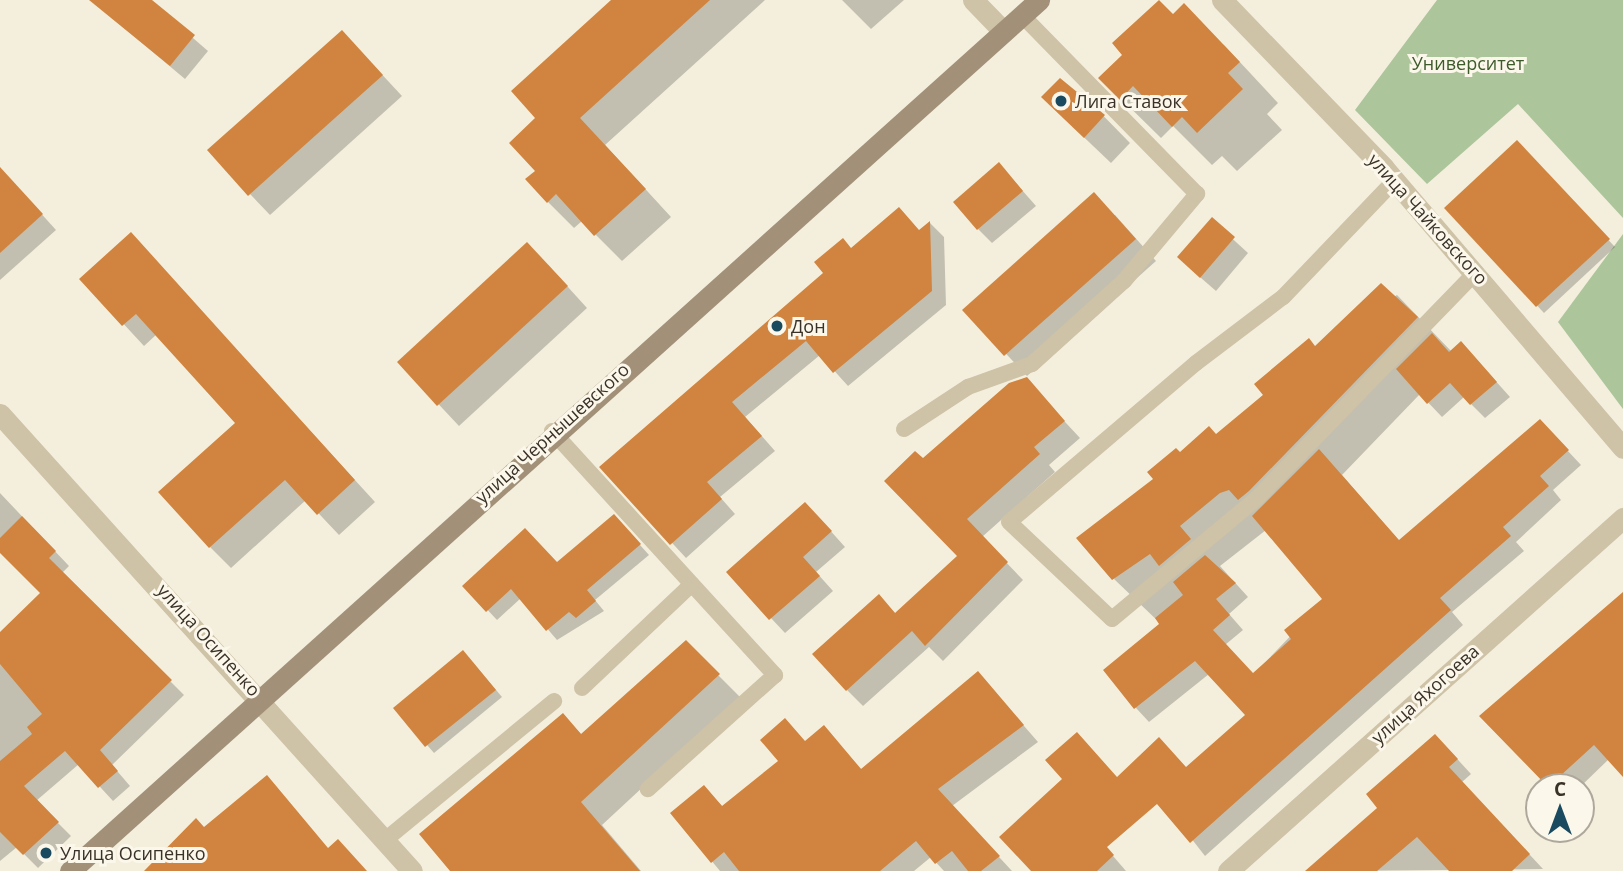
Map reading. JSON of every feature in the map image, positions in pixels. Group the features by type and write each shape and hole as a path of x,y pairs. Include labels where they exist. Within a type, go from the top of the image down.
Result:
{"street":[{"path":"973,0 1003,31"},
{"name":"улица Чернышевского","path":"69,871 552,431 1039,0"},
{"name":"улица Чайковского","path":"1222,0 1395,180 1623,448"},
{"name":"улица Осипенко","path":"0,414 260,696 412,871"},
{"name":"улица Яхогоева","path":"1228,871 1623,517"}],"lane":[{"path":"904,429 968,387 1032,364 1124,281 1197,194 1021,15"},
{"path":"1395,180 1283,298 1196,363 1009,522 1112,619 1256,499 1476,272"},
{"path":"552,431 775,675 648,789"},
{"path":"582,688 692,584"},
{"path":"385,840 554,701"}],"green space":[{"name":"Университет","path":"1437,0 1623,0 1623,218 1518,104 1427,184 1355,110"},
{"path":"1623,234 1623,409 1558,322"}],"building":[{"path":"89,0 152,0 195,35 170,66"},
{"path":"611,0 710,0 580,118 646,189 594,236 556,194 547,203 525,179 535,171 509,143 535,118 511,91"},
{"path":"1159,0 1173,14 1184,3 1240,62 1228,73 1243,89 1197,133 1182,117 1172,127 1133,86 1120,100 1098,78 1122,55 1112,43"},
{"path":"342,30 383,75 248,196 207,150"},
{"path":"1060,78 1105,115 1084,138 1041,97"},
{"path":"1517,140 1610,239 1536,307 1444,208"},
{"path":"999,162 1023,191 977,230 953,202"},
{"path":"0,167 43,214 0,253"},
{"path":"1094,192 1136,239 1004,356 962,310"},
{"path":"899,207 919,230 930,221 932,291 833,373 806,341 732,402 762,436 707,482 722,499 670,545 599,467 823,273 814,262 843,238 851,248"},
{"path":"1212,217 1235,237 1200,278 1177,257"},
{"path":"131,232 355,480 317,515 285,480 209,548 158,492 235,423 136,314 122,326 79,279"},
{"path":"527,242 568,286 437,406 397,362"},
{"path":"1381,283 1418,317 1249,491 1238,500 1229,490 1220,493 1180,526 1191,539 1159,566 1150,554 1112,580 1076,538 1153,479 1147,472 1176,448 1180,452 1209,426 1216,434 1263,395 1254,384 1309,338 1315,346"},
{"path":"1432,333 1449,352 1461,341 1497,382 1470,405 1450,383 1427,404 1396,369"},
{"path":"1027,377 1065,421 1034,447 1040,454 967,519 1008,562 925,646 912,631 846,691 812,654 879,594 895,613 957,556 884,481 915,451 923,458 1009,383"},
{"path":"1540,419 1569,450 1540,476 1549,486 1503,527 1511,536 1440,598 1451,610 1190,843 1157,804 1107,847 1114,855 1097,871 1031,871 999,837 1062,779 1045,760 1077,732 1117,777 1159,737 1186,767 1245,715 1195,661 1134,709 1103,670 1159,624 1155,618 1183,595 1173,582 1205,555 1236,583 1216,599 1230,615 1213,630 1253,673 1291,639 1284,630 1322,599 1252,516 1319,449 1399,540"},
{"path":"805,502 832,531 803,557 820,576 769,620 726,572"},
{"path":"614,514 641,544 587,590 596,601 576,618 569,612 546,631 511,589 486,612 462,586 525,528 557,562"},
{"path":"22,516 56,551 49,558 172,680 100,750 118,771 98,788 65,751 24,786 59,822 23,855 0,832 0,761 32,734 27,727 42,714 0,664 0,632 40,593 0,553 0,538"},
{"path":"1623,592 1623,777 1594,745 1563,773 1534,773 1479,716"},
{"path":"686,640 720,674 581,802 640,871 450,871 419,834 563,713 581,734"},
{"path":"463,650 496,690 425,747 393,708"},
{"path":"978,671 1024,725 938,789 1000,856 981,871 968,871 952,851 935,864 916,841 880,871 739,871 724,852 711,863 670,813 704,785 722,806 778,761 760,740 785,718 805,741 824,725 861,769"},
{"path":"1435,734 1458,759 1449,767 1530,854 1512,871 1449,871 1417,837 1377,871 1305,871 1377,808 1366,794"},
{"path":"267,775 328,848 338,839 367,871 144,871 196,818 204,827"}],"place":[{"name":"Лига Ставок","path":"1061,101"},
{"name":"Дон","path":"777,326"},
{"name":"Улица Осипенко","path":"46,853"}]}
